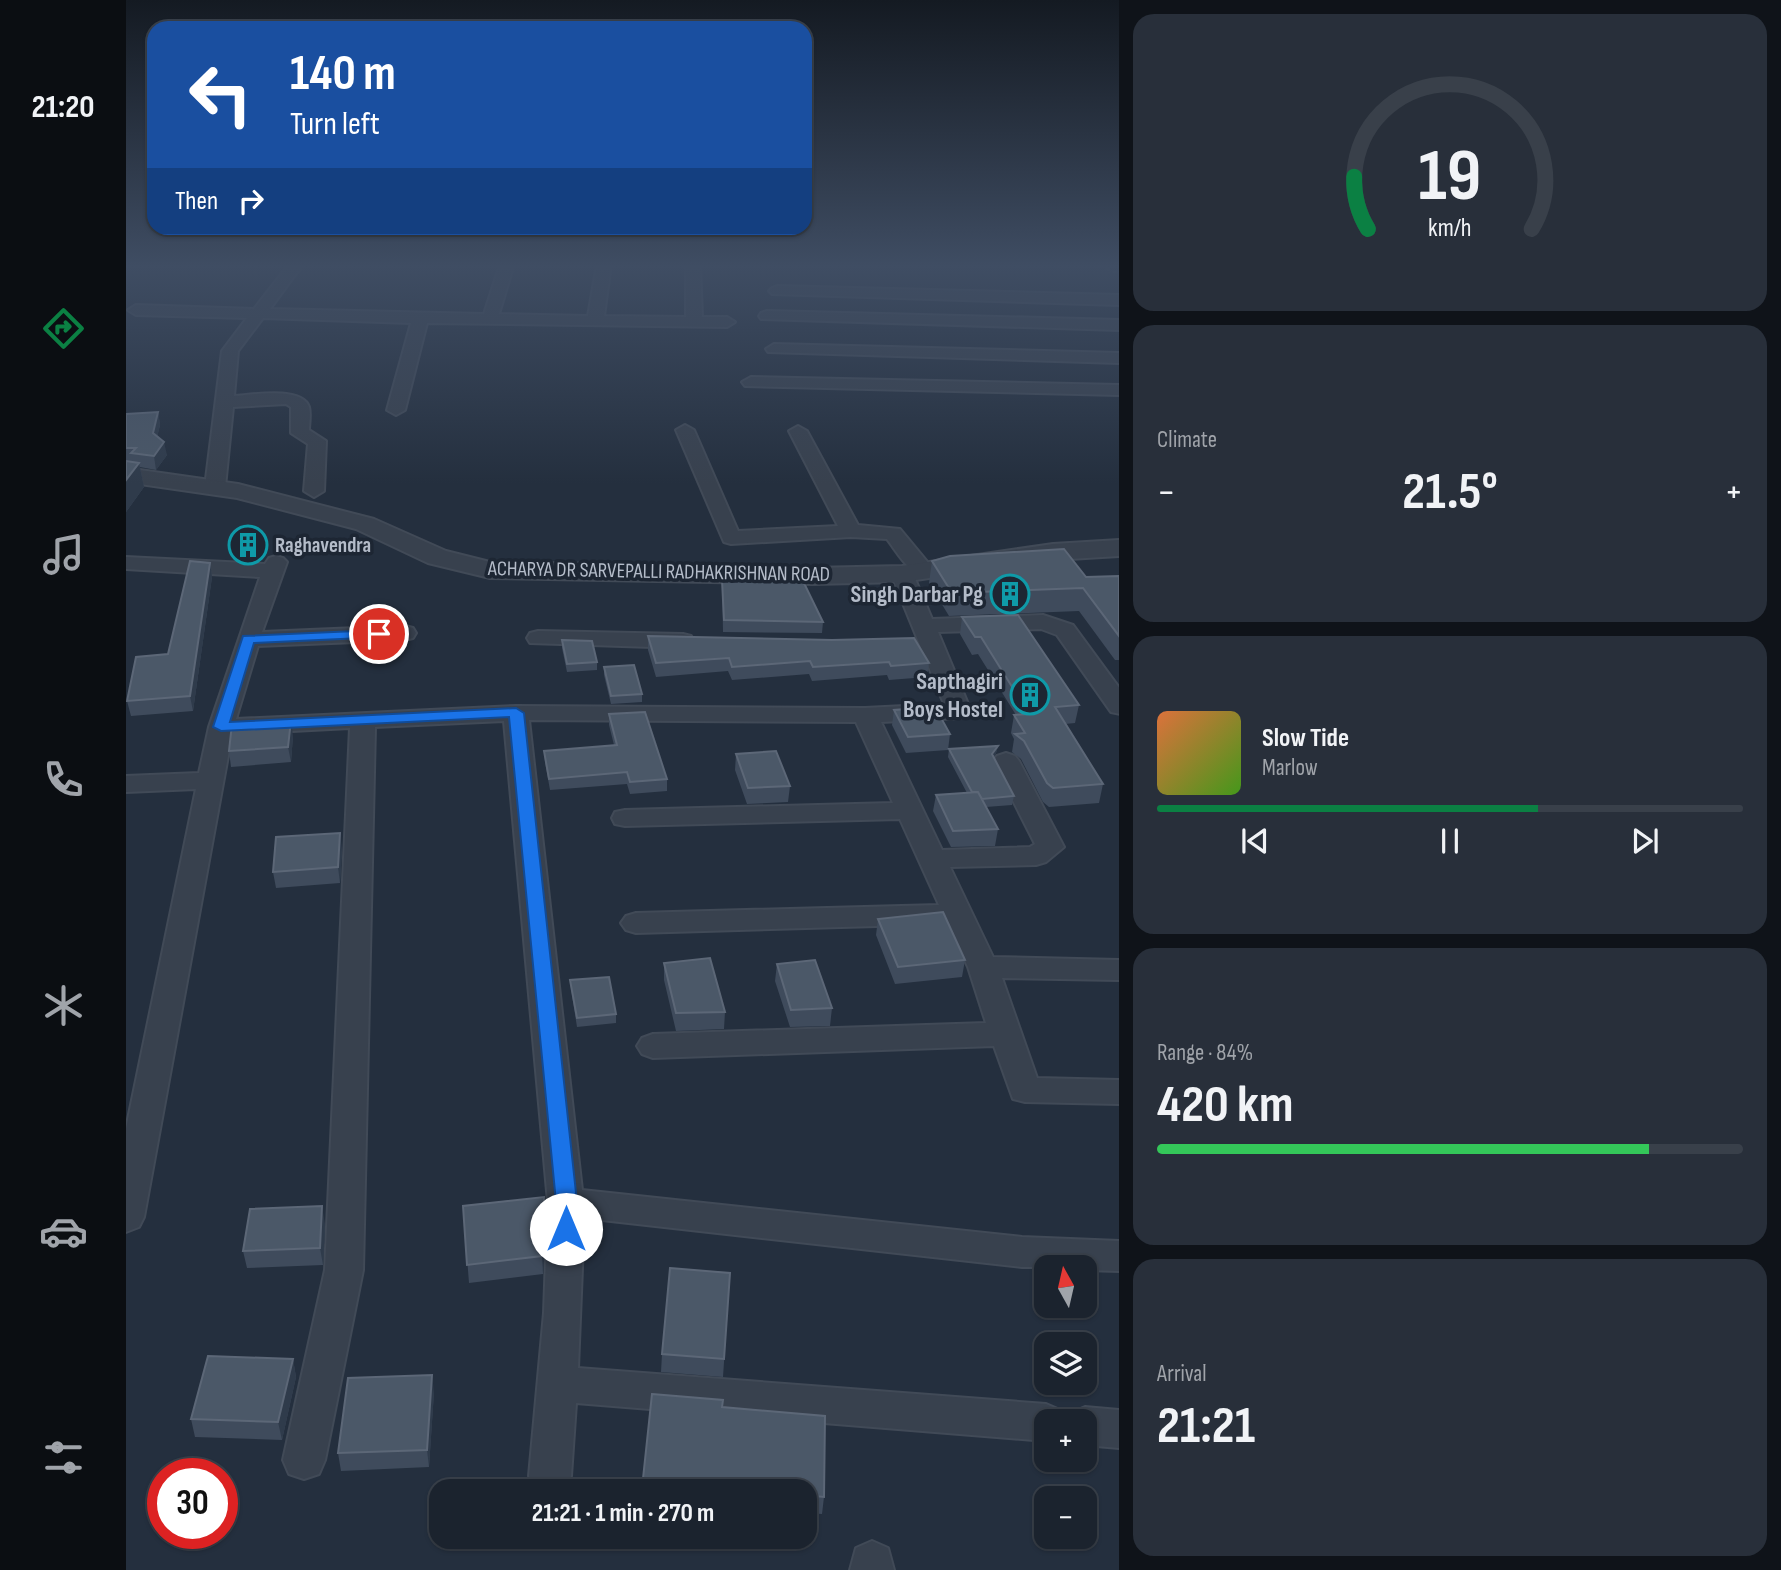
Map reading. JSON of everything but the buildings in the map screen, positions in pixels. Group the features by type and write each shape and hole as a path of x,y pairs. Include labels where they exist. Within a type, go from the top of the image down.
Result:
{"street":[{"path":"215,487 230,351 240,337"},
{"path":"396,410 414,337"},
{"path":"774,349 1119,358"},
{"path":"751,382 1119,390"},
{"path":"224,402 288,399 296,402 300,407 300,433 317,441 314,491"},
{"path":"221,727 516,713 865,715 959,711 925,633 913,572 893,533 851,531 731,538 685,430"},
{"path":"798,431 851,531"},
{"name":"ACHARYA DR SARVEPALLI RADHAKRISHNAN ROAD","path":"126,475 215,487 365,524 438,557 491,570 812,576 913,572 1053,551 1119,548"},
{"path":"126,564 274,567 221,727 135,1119 126,1217"},
{"path":"903,642 925,633 1043,622 1054,624 1065,630 1117,698"},
{"path":"248,639 405,633"},
{"path":"538,638 704,641"},
{"path":"516,713 566,1202 563,1312 550,1476"},
{"path":"865,715 983,967 1026,1090 1119,1092"},
{"path":"304,1460 344,1270 363,721"},
{"path":"932,859 1036,856 1050,846 1006,761"},
{"path":"126,784 210,780"},
{"path":"625,818 910,811"},
{"path":"636,923 958,914"},
{"path":"983,967 1119,970"},
{"path":"653,1046 1005,1034"},
{"path":"566,1202 1022,1252 1119,1256"},
{"path":"557,1384 1034,1422"},
{"path":"1097,1427 1119,1429"}],"place":[{"name":"Raghavendra","path":"248,545"},
{"name":"Singh Darbar Pg","path":"1010,594"},
{"name":"Sapthagiri Boys Hostel","path":"1030,695"}],"route":[{"path":"379,634 248,639 221,727 516,713 566,1202 566,1229"}]}
